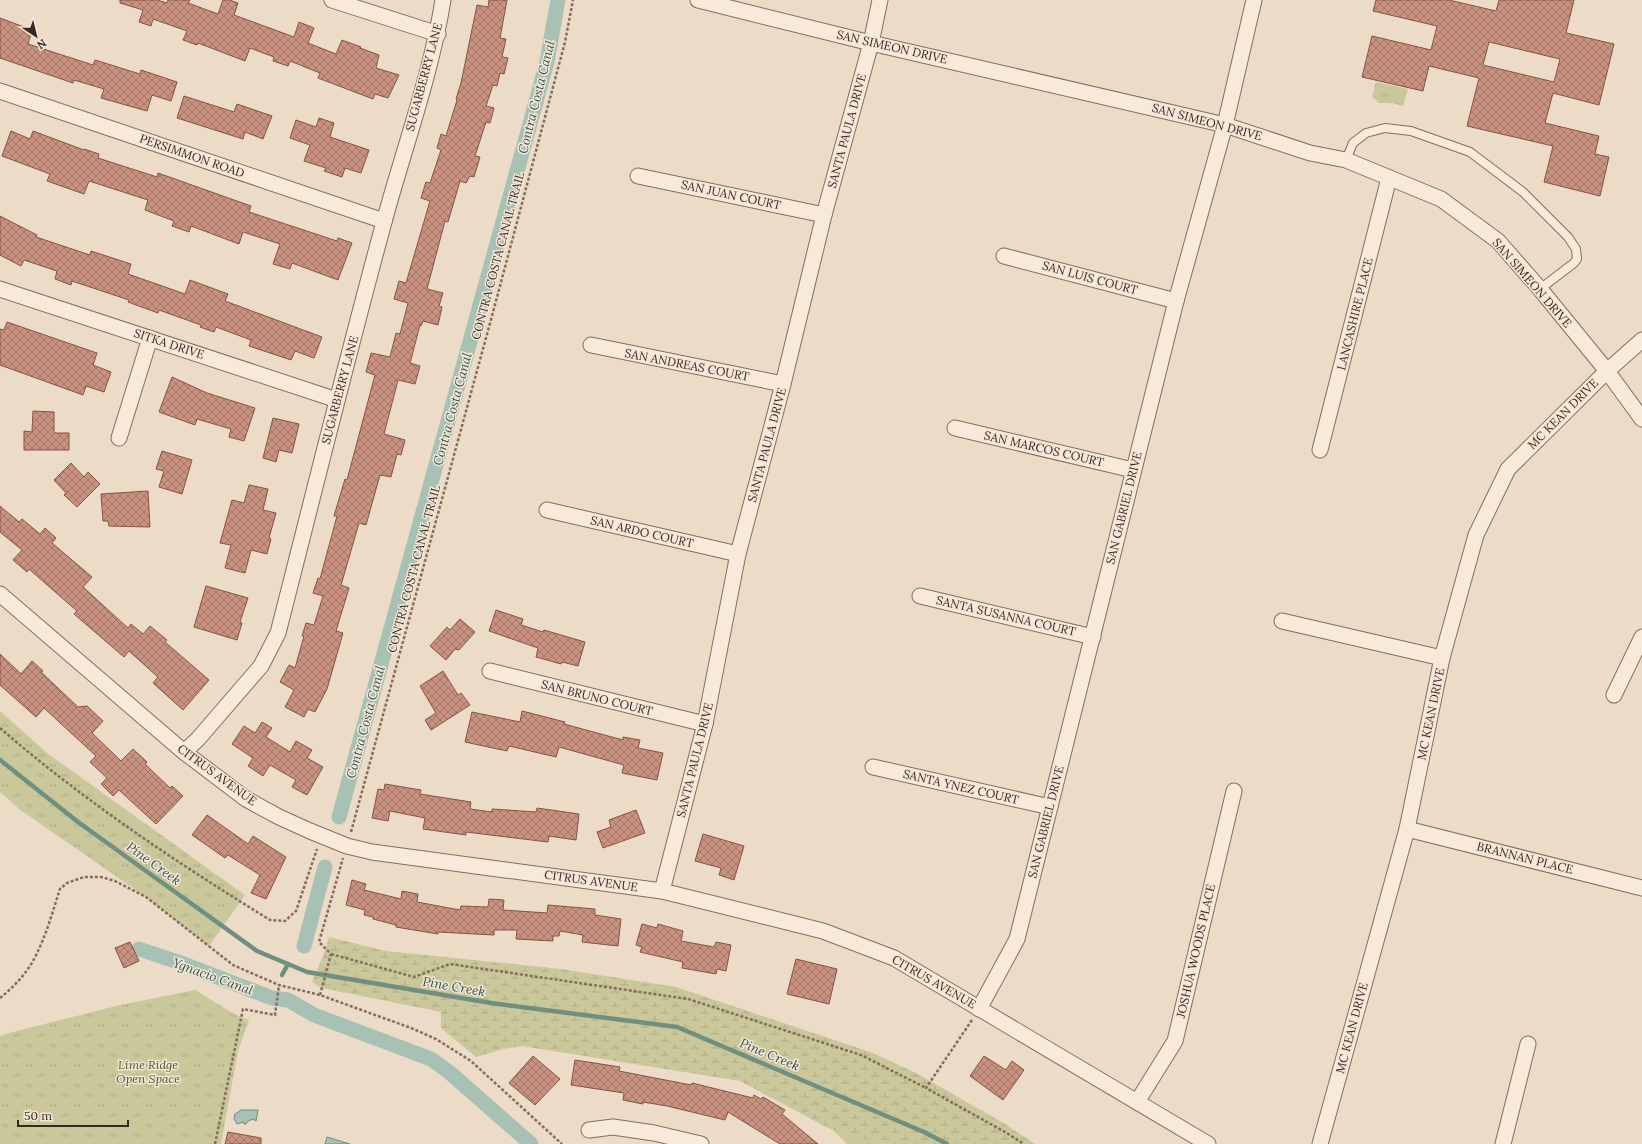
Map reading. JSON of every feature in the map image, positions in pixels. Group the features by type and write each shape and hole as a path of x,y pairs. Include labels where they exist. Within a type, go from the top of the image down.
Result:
{"street":[{"path":"332,0 438,34"},
{"name":"SUGARBERRY LANE","path":"184,752 198,739 261,666 278,633 384,221 438,34 443,0"},
{"name":"SAN SIMEON DRIVE","path":"698,0 871,43 1225,125 1310,153 1346,160 1441,199 1498,241 1540,289 1606,371 1642,419"},
{"name":"SANTA PAULA DRIVE","path":"662,891 705,724 738,554 783,384 824,215 871,43 880,0"},
{"name":"SAN GABRIEL DRIVE","path":"979,1009 1017,939 1176,301 1225,125 1254,0"},
{"name":"PERSIMMON ROAD","path":"0,91 384,221"},
{"name":"SAN JUAN COURT","path":"638,176 824,215"},
{"name":"LANCASHIRE PLACE","path":"1320,450 1389,178"},
{"name":"SAN LUIS COURT","path":"1004,256 1176,301"},
{"name":"SITKA DRIVE","path":"0,289 337,400"},
{"path":"119,438 150,338"},
{"name":"MC KEAN DRIVE","path":"1320,1144 1407,829 1442,658 1476,535 1508,469 1606,371 1642,340"},
{"name":"SAN ANDREAS COURT","path":"591,345 783,384"},
{"name":"SAN MARCOS COURT","path":"955,428 1133,470"},
{"name":"SAN ARDO COURT","path":"547,510 738,554"},
{"name":"CITRUS AVENUE","path":"0,594 184,752 246,799 279,817 347,846 372,852 662,891 823,931 894,958 1208,1144"},
{"name":"SANTA SUSANNA COURT","path":"920,596 1093,637"},
{"path":"1282,621 1442,658"},
{"path":"1614,695 1642,637"},
{"name":"SAN BRUNO COURT","path":"490,671 705,724"},
{"name":"SANTA YNEZ COURT","path":"872,767 1050,807"},
{"name":"JOSHUA WOODS PLACE","path":"1137,1102 1175,1041 1234,791"},
{"name":"BRANNAN PLACE","path":"1407,829 1642,888"},
{"path":"1502,1144 1528,1044"},
{"path":"589,1130 613,1127 654,1133 701,1144"}],"lane":[{"path":"1346,160 1353,143 1366,133 1385,128 1411,131 1470,152 1523,192 1568,237 1576,249 1577,259 1574,263 1540,289"}],"path":[{"name":"CONTRA COSTA CANAL TRAIL","path":"331,954 319,942 347,846 492,316 565,42 573,0"},
{"path":"0,728 43,765 148,842 270,920 285,921 296,911 321,835"},
{"path":"0,998 17,982 37,953 60,889 67,883 84,877 101,877 115,881 146,897 233,965 279,985 320,995 411,1028 457,1051 472,1061 562,1144"},
{"path":"320,995 331,954 414,977 450,964 688,999 861,1055 926,1088 1024,1144"},
{"path":"215,1144 243,1009 275,1015 279,985"},
{"path":"926,1088 979,1009"}],"green space":[{"path":"1376,82 1408,89 1403,106 1392,103 1379,103 1372,97"},
{"path":"0,711 47,753 245,895 209,946 146,897 19,809 0,792"},
{"path":"329,937 386,951 561,969 676,987 873,1053 918,1074 1005,1124 1035,1144 885,1144 834,1131 740,1081 522,1046 503,1049 476,1057 441,1028 441,1012 322,988 312,982 325,951"},
{"name":"Lime Ridge Open Space","path":"195,990 234,1014 249,1020 238,1051 221,1144 0,1144 0,1036 120,1005"},
{"path":"834,1131 885,1144 847,1144"}],"shaded area":[{"path":"241,1110 258,1110 256,1121 253,1119 248,1121 246,1124 243,1122 237,1124 234,1119 235,1114"},
{"path":"327,1137 350,1144 325,1144"}],"building":[{"path":"120,0 157,0 167,3 168,0 190,0 188,3 218,14 223,0 229,0 238,3 234,15 294,37 299,22 314,28 308,43 336,54 342,40 379,55 376,68 399,75 388,98 375,94 373,99 318,78 320,73 290,61 288,66 273,61 274,57 250,48 245,61 198,43 197,45 183,40 187,31 153,19 151,26 139,22 143,10 120,3"},
{"path":"489,0 507,0 500,38 506,39 502,57 508,58 504,74 500,73 497,86 493,85 486,106 494,108 490,123 486,122 475,156 480,157 474,177 470,176 466,183 460,181 448,222 445,221 427,289 443,293 439,306 442,307 438,325 423,321 421,326 420,325 410,363 420,366 415,384 398,380 384,434 405,440 401,455 397,454 391,477 380,475 366,525 359,523 341,585 349,588 336,631 343,633 327,689 315,712 308,709 304,717 285,707 294,690 280,682 289,665 295,668 306,623 314,625 323,596 313,593 318,578 320,579 337,516 334,516 345,479 347,480 375,375 366,372 371,353 390,357 396,333 400,334 408,303 394,299 399,281 406,283 430,201 421,198 426,182 430,183 441,150 437,148 441,134 446,136 457,100 477,5 488,7"},
{"path":"1376,0 1449,0 1496,11 1499,0 1574,0 1566,33 1614,44 1599,105 1553,93 1545,123 1599,136 1595,154 1609,157 1600,196 1544,182 1553,146 1467,126 1479,78 1429,66 1423,91 1362,77 1372,36 1431,50 1437,26 1373,11","holes":["1489,42 1560,59 1554,82 1483,65"]},
{"path":"0,18 32,30 28,44 93,65 95,60 140,74 141,70 177,82 171,101 152,95 147,111 101,98 104,89 74,80 73,83 0,58"},
{"path":"184,96 234,112 237,104 272,116 263,139 245,132 243,139 177,118"},
{"path":"319,118 334,123 330,137 369,150 361,173 345,168 342,177 324,171 326,168 304,161 310,145 290,138 296,120 316,127"},
{"path":"11,131 30,139 33,131 99,154 98,158 157,177 158,173 251,206 249,212 337,241 338,238 352,243 338,280 292,263 290,269 273,264 280,244 243,232 239,244 191,226 189,232 172,226 174,221 145,210 148,200 89,181 84,194 47,181 50,174 2,156"},
{"path":"0,216 37,235 36,237 90,255 91,251 131,264 128,274 185,294 190,280 228,294 225,301 322,337 314,358 295,351 291,360 249,346 251,340 216,327 214,332 200,327 201,325 159,310 158,313 128,302 129,300 72,281 71,285 55,279 57,271 24,260 21,266 0,255"},
{"path":"7,322 97,353 93,365 111,372 104,392 86,386 83,395 0,365 0,329 4,330"},
{"path":"172,377 207,393 255,408 244,441 229,437 231,429 197,419 195,425 159,412"},
{"path":"33,411 54,412 54,433 69,433 69,450 24,450 24,431 32,432"},
{"path":"273,418 299,424 292,453 279,450 276,462 263,458"},
{"path":"162,451 192,460 182,494 159,487 164,471 156,469"},
{"path":"71,463 84,477 88,472 100,484 77,507 64,495 66,493 54,480"},
{"path":"249,485 268,489 263,510 276,513 269,538 271,539 267,554 251,550 245,573 225,568 231,545 220,543 232,500 244,503"},
{"path":"148,491 150,527 109,526 108,521 103,521 101,494"},
{"path":"0,506 19,522 22,519 40,534 45,528 56,538 52,543 92,577 83,587 128,628 131,624 143,634 150,626 167,640 165,642 209,680 183,710 153,683 158,677 129,651 124,657 74,614 77,611 29,569 27,572 13,560 22,550 0,532"},
{"path":"206,586 248,598 240,622 242,623 237,640 194,627"},
{"path":"496,610 523,619 521,625 585,642 578,666 562,662 561,664 536,657 538,648 489,631"},
{"path":"460,619 475,632 459,650 455,649 446,660 430,646 447,627 450,630"},
{"path":"0,654 21,674 32,661 43,671 41,672 78,707 87,706 103,721 92,733 121,761 133,749 147,762 145,764 170,788 172,786 183,796 156,824 119,790 113,796 101,784 107,778 90,762 96,756 44,708 36,717 0,685"},
{"path":"443,671 458,695 461,693 470,705 431,730 425,720 436,713 420,686"},
{"path":"522,711 565,722 564,724 623,740 623,737 640,740 638,748 663,753 657,780 622,773 624,765 559,747 556,757 509,746 507,751 465,742 472,712 520,722"},
{"path":"262,722 272,728 266,737 290,752 296,741 312,750 307,758 323,767 307,795 292,787 296,780 270,765 263,776 248,766 253,758 232,744 244,726 255,733"},
{"path":"385,784 421,790 420,794 471,802 470,809 492,812 492,809 536,812 537,808 579,814 576,840 549,836 548,842 466,832 466,835 423,829 425,818 390,811 388,821 372,818 378,789 384,790"},
{"path":"636,810 645,833 603,848 597,832 611,827 609,820"},
{"path":"207,815 248,844 253,836 286,857 266,899 251,893 260,875 228,855 225,858 192,835"},
{"path":"703,834 744,846 734,880 719,875 721,868 695,861"},
{"path":"352,880 366,884 364,890 401,899 402,891 418,894 417,902 460,910 461,906 488,907 489,899 504,900 503,910 547,913 548,905 595,909 595,915 621,919 618,946 582,942 583,935 560,931 559,936 553,936 553,941 516,939 517,930 494,930 494,935 438,932 438,934 396,927 396,925 364,915 365,910 346,905"},
{"path":"642,924 657,928 658,924 683,931 681,941 714,947 716,942 731,945 726,971 717,969 716,974 682,968 683,962 640,952 642,947 636,945"},
{"path":"130,942 139,961 124,968 115,948"},
{"path":"796,959 837,969 829,1004 787,994"},
{"path":"533,1056 560,1079 535,1105 509,1083"},
{"path":"984,1056 1006,1070 1012,1061 1024,1070 1003,1100 970,1076"},
{"path":"575,1060 620,1067 619,1071 691,1085 692,1083 753,1098 754,1095 761,1099 763,1097 785,1110 782,1114 818,1144 780,1144 728,1112 725,1120 667,1106 643,1102 643,1104 623,1100 624,1093 571,1085"},
{"path":"228,1132 261,1138 261,1144 225,1144"}],"waterway":[{"name":"Contra Costa Canal","path":"339,817 547,62 558,0"},
{"name":"Pine Creek","path":"0,760 78,822 257,951 307,972 491,1003 677,1027 924,1132 947,1144"},
{"name":"Contra Costa Canal","path":"304,946 325,867"},
{"name":"Contra Costa Canal","path":"139,949 181,963 272,998 288,1000 314,1015 431,1059 449,1072 531,1144"},
{"path":"282,975 288,964"}],"water label":[{"name":"Ygnacio Canal","path":"213,976"}]}
